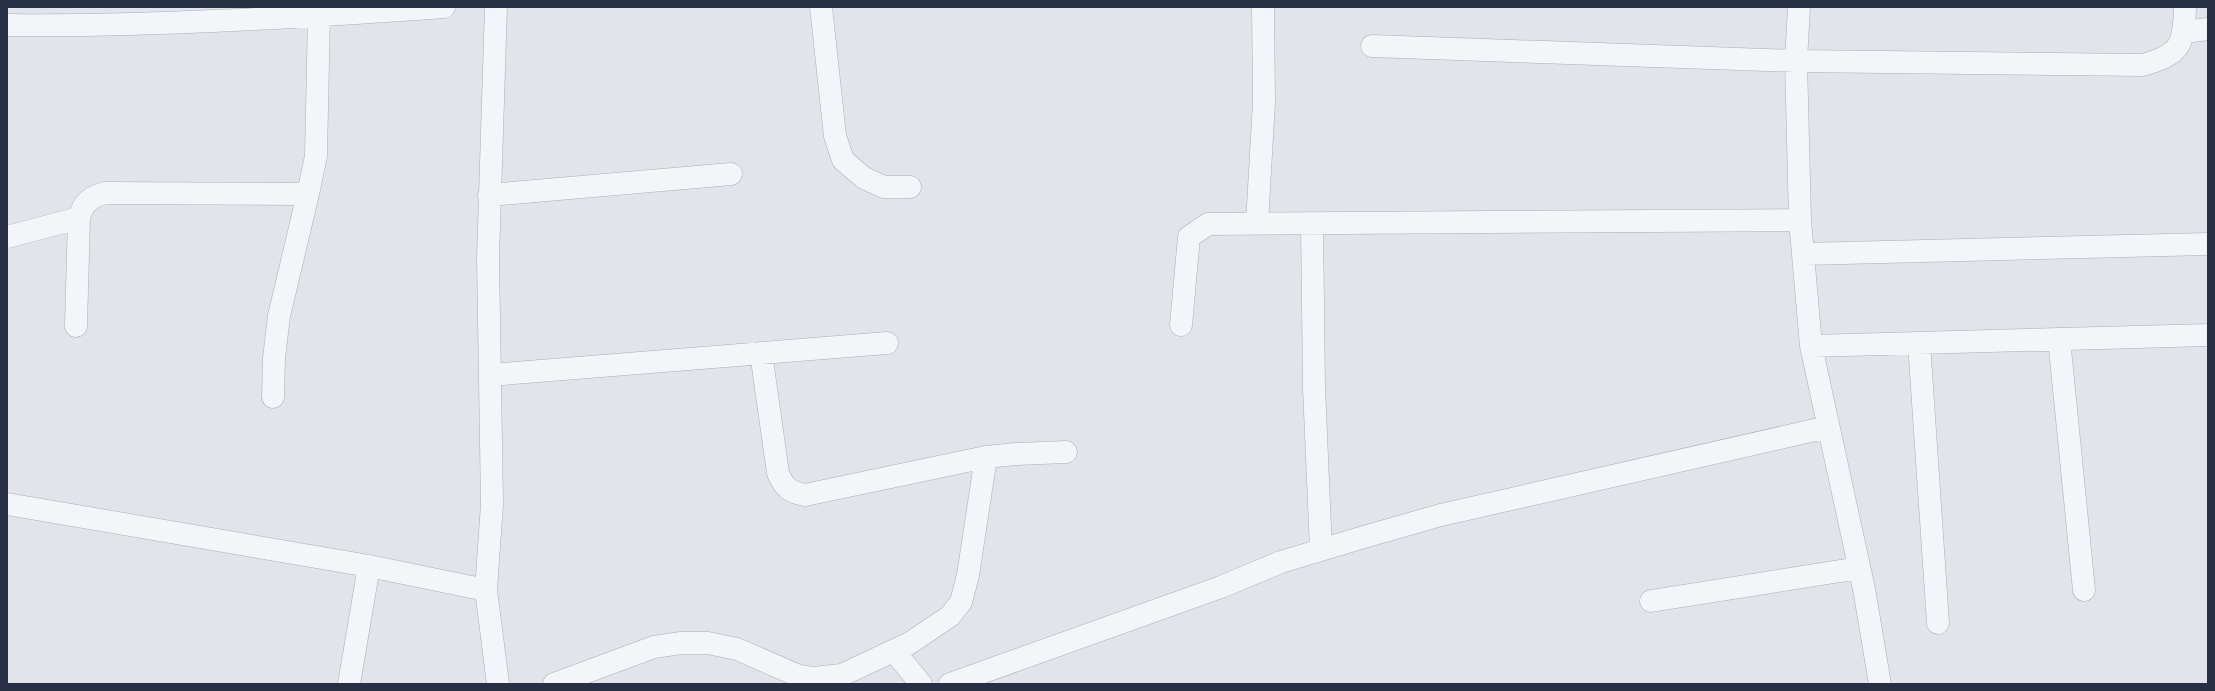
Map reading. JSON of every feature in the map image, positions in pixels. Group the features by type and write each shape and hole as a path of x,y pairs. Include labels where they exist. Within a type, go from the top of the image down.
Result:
{"street":[{"path":"7,25 90,26 318,15 444,7"},
{"path":"496,7 489,195 492,504 486,590 498,684"},
{"path":"821,7 834,136 843,160 864,178 884,187 910,187"},
{"path":"1257,223 1264,102 1263,7"},
{"path":"1799,7 1796,61 1800,220 1811,346 1859,568 1880,684"},
{"path":"1372,46 1796,61 2143,65 2162,60 2179,47 2184,32 2185,7"},
{"path":"273,397 274,358 279,316 316,156 318,15"},
{"path":"2184,32 2208,28"},
{"path":"489,195 731,174"},
{"path":"76,326 79,218 82,207 87,201 105,194 308,194"},
{"path":"7,238 79,218"},
{"path":"1180,325 1189,237 1198,229 1208,224 1800,220"},
{"path":"1312,223 1314,396 1321,550"},
{"path":"1804,254 2208,244"},
{"path":"1811,346 2208,335"},
{"path":"2059,339 2084,590"},
{"path":"490,375 887,343"},
{"path":"1919,343 1938,623"},
{"path":"761,353 776,465 782,483 790,492 805,495 986,457 1066,452"},
{"path":"950,684 1221,587 1281,562 1321,550 1442,515 1828,427"},
{"path":"554,684 654,647 681,643 708,643 737,648 799,676 813,678 842,675 910,643 950,616 961,602 968,575 986,457"},
{"path":"7,504 369,566 486,590"},
{"path":"348,684 369,566"},
{"path":"1651,601 1859,568"},
{"path":"894,651 921,684"},
{"path":"768,662 776,684"}]}
